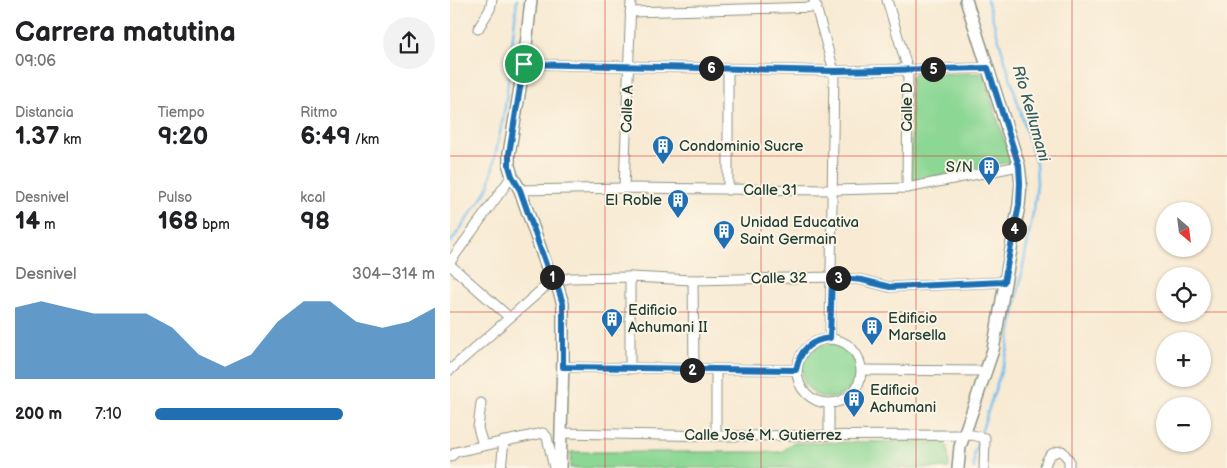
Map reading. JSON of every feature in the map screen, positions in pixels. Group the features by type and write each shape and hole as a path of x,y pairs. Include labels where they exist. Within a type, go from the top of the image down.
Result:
{"street":[{"path":"478,29 490,8 492,0"},
{"path":"531,0 524,64 509,154 509,166 520,190 549,273 558,288 563,304 560,468"},
{"name":"Calle A","path":"624,188 630,0"},
{"name":"Calle D","path":"887,0 908,70 907,188"},
{"path":"958,468 960,447 968,435 993,350 1019,205 1020,183 1019,166 966,0"},
{"path":"630,12 815,4 834,71 830,338"},
{"path":"524,64 834,71 988,68"},
{"path":"728,68 728,190"},
{"name":"Calle 31","path":"520,190 624,188 832,190 907,188 1019,166"},
{"path":"509,318 450,263 512,176"},
{"path":"630,277 630,369"},
{"name":"Calle 32","path":"554,282 570,278 630,277 693,280 832,277 862,280 890,287 1004,282"},
{"path":"693,280 694,370"},
{"path":"450,370 546,286 554,282"},
{"path":"830,338 840,340 856,353 862,370 859,383 847,398 828,404 818,402 805,393 797,380 796,370 803,350 820,339 830,338"},
{"path":"563,367 796,370"},
{"path":"716,370 716,436"},
{"path":"862,370 980,370 986,374"},
{"path":"481,403 478,428 482,445"},
{"path":"828,404 829,435"},
{"path":"450,457 456,452 482,445 544,433 547,437 554,468"},
{"name":"Calle José M. Gutierrez","path":"562,433 716,436 968,435 985,438 984,468"},
{"path":"501,468 504,441"},
{"path":"1045,468 1050,454 1056,450 1062,450 1067,455 1070,460 1069,468"}],"green space":[{"path":"981,73 984,76 1010,159 1008,162 915,181 911,179 911,77 914,74"},
{"path":"824,344 834,344 844,348 852,356 856,371 852,386 844,394 834,398 824,398 814,394 806,386 802,376 802,366 806,356 814,348"},
{"path":"941,441 948,447 949,468 570,468 571,452 782,452 792,443"}],"waterway":[{"path":"450,243 489,186 505,108 517,0"},
{"name":"Río Kellumani","path":"974,468 974,454 1007,353 1037,183 1036,164 987,0"}],"place":[{"name":"Condominio Sucre","path":"663,165"},
{"name":"S/N","path":"989,186"},
{"name":"El Roble","path":"678,219"},
{"name":"Unidad Educativa Saint Germain","path":"724,250"},
{"name":"Edificio Achumani II","path":"612,338"},
{"name":"Edificio Marsella","path":"872,346"},
{"name":"Edificio Achumani","path":"854,418"}],"route":[{"path":"524,64 834,71 988,68 1019,166 1019,205 1004,282 890,287 862,280 832,277 830,338 820,339 803,350 796,370 563,367 563,304 558,288 549,273 520,190 509,166 509,154 524,64"}]}
